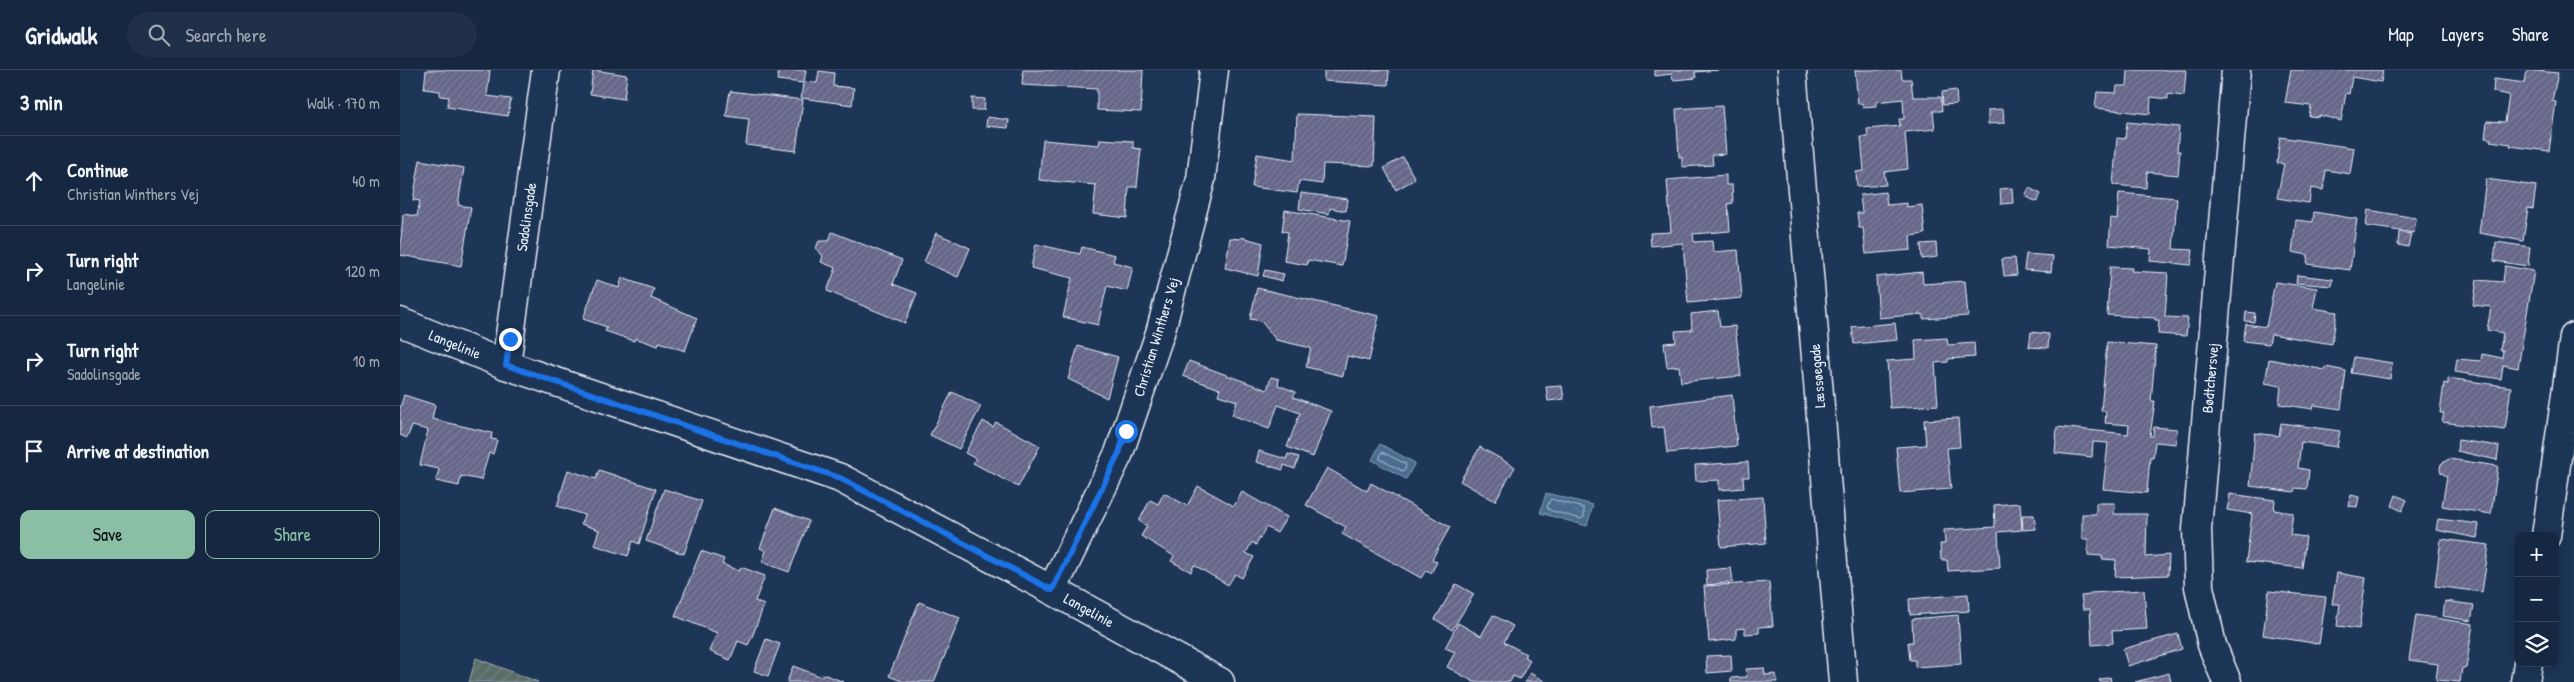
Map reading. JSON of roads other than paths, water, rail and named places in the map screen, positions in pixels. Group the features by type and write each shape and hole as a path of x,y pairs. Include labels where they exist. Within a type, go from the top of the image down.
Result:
{"street":[{"name":"Sadolinsgade","path":"506,365 546,70"},
{"name":"Christian Winthers Vej","path":"1052,590 1119,453 1160,333 1201,179 1214,70"},
{"name":"Læssøegade","path":"1792,70 1843,682"},
{"name":"Bødtchersvej","path":"2227,682 2212,645 2199,587 2197,529 2236,70"},
{"name":"Langelinie","path":"400,322 506,365 840,478 1052,590 1220,682"},
{"path":"2547,532 2566,449 2574,337"},
{"path":"2525,682 2527,667"}],"water":[{"path":"1380,444 1415,463 1406,479 1372,460"},
{"path":"1546,493 1593,505 1587,526 1540,513"}]}
